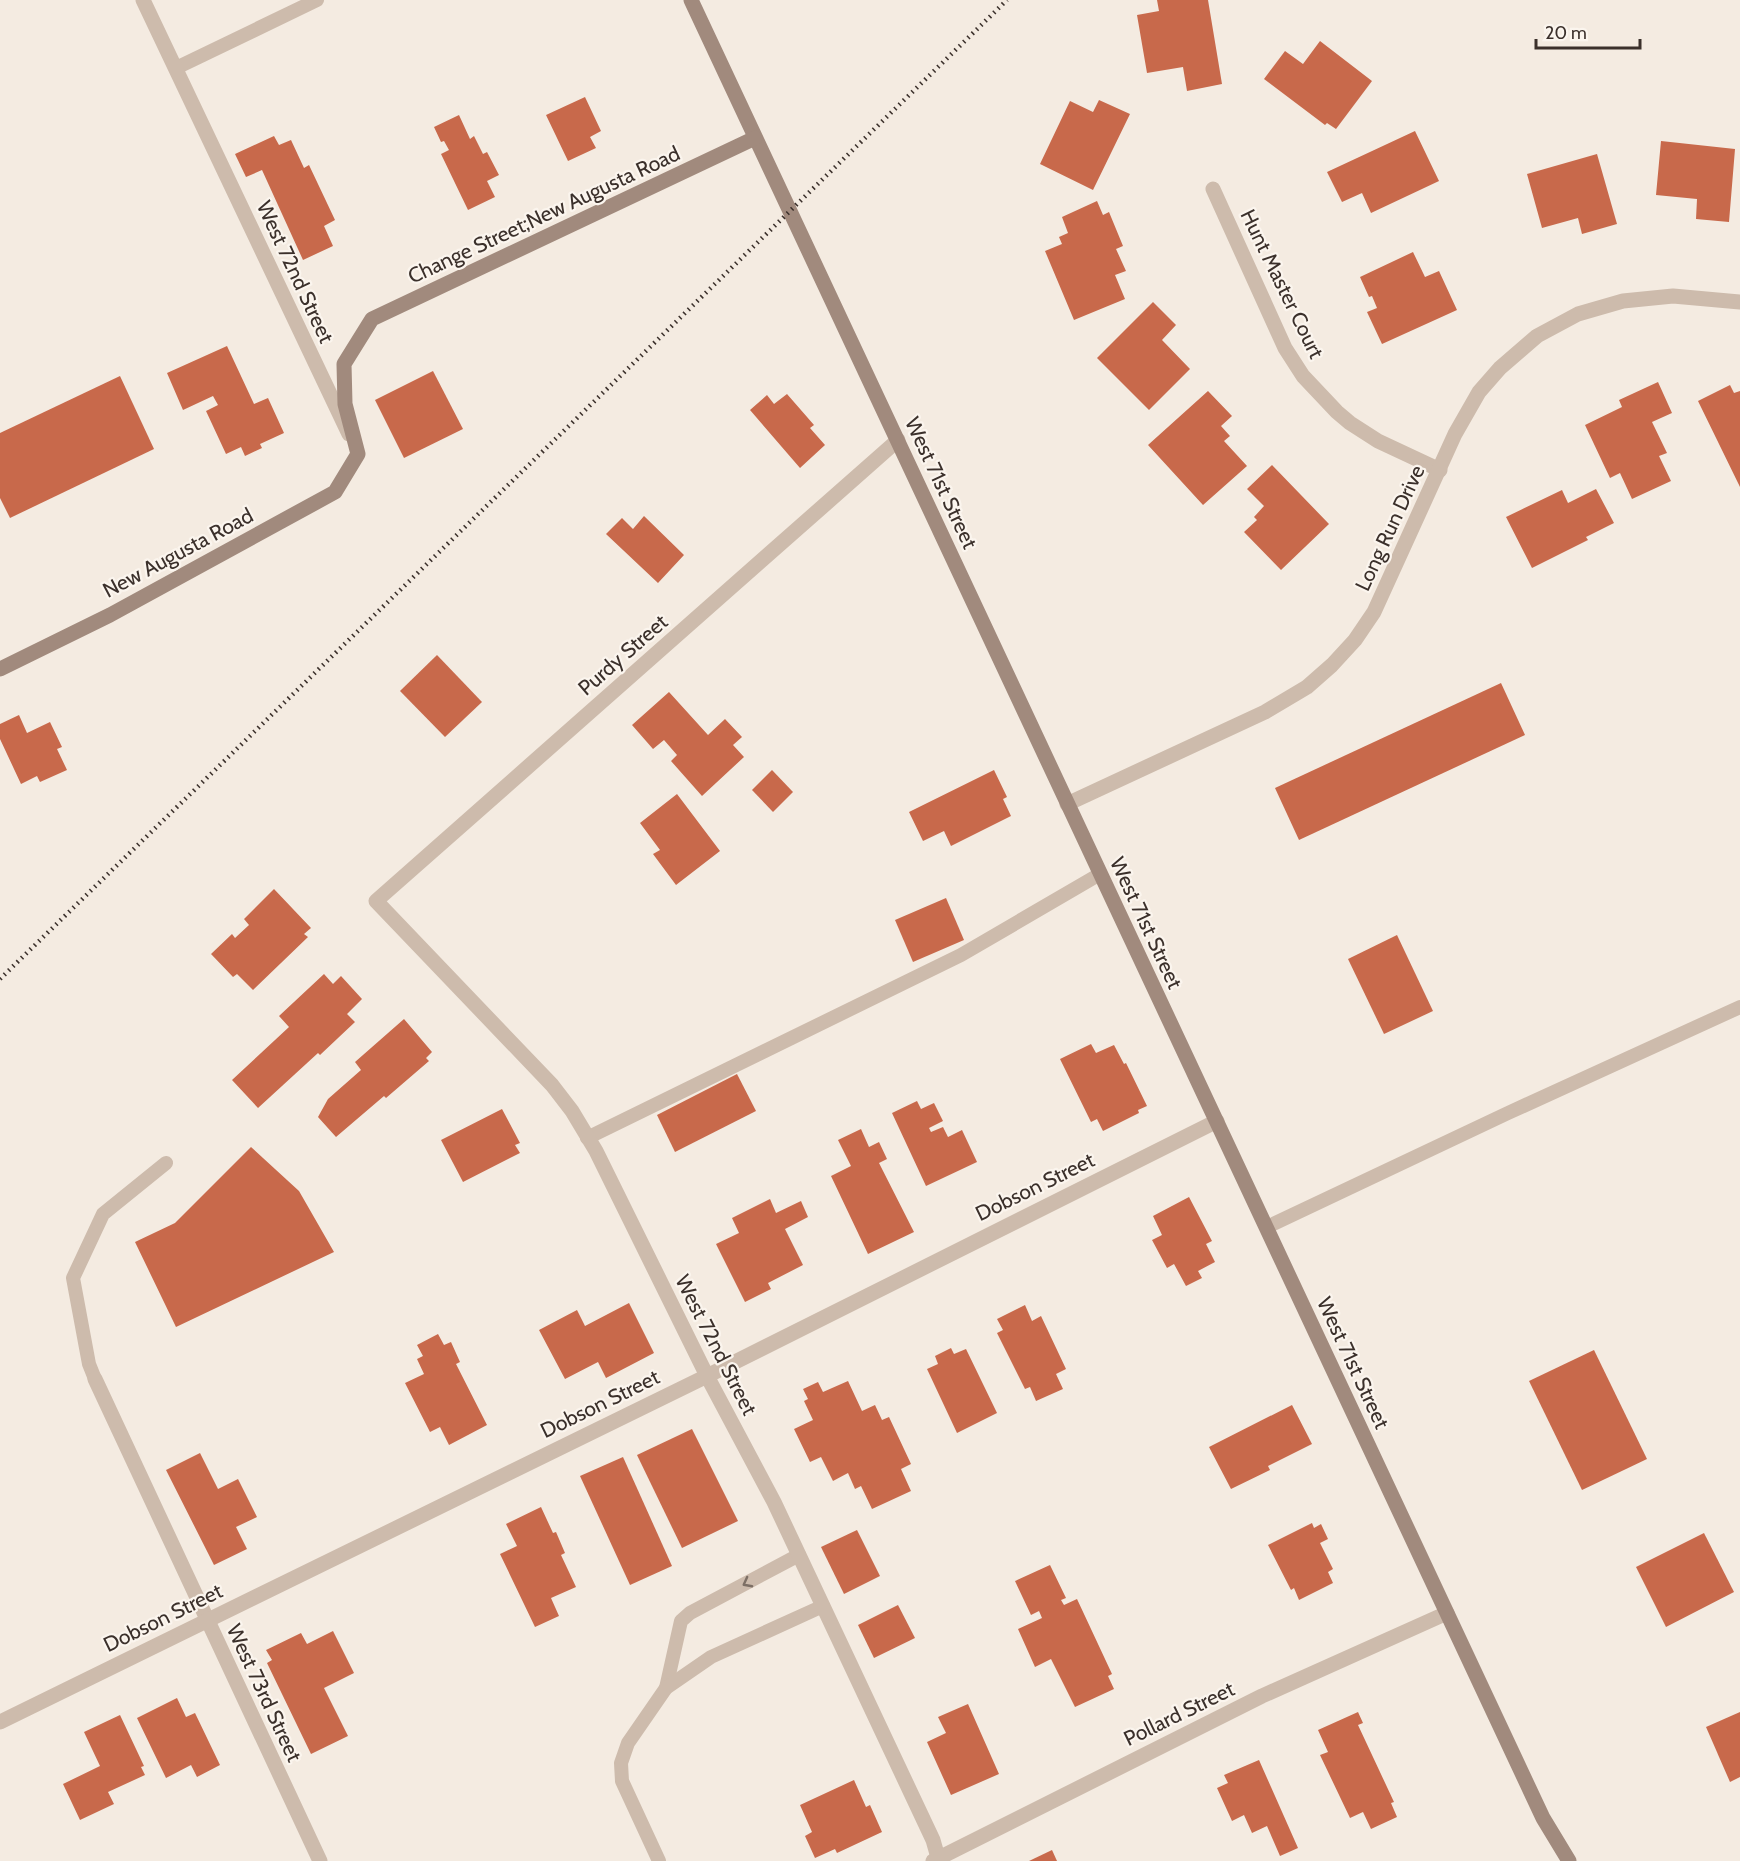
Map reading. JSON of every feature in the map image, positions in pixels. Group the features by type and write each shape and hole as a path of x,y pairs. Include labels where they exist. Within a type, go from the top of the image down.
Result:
{"main road":[{"name":"West 71st Street","path":"690,0 1543,1818 1569,1861"},
{"name":"Change Street;New Augusta Road","path":"360,340 372,320 755,138"},
{"name":"West 72nd Street","path":"358,454 345,404 344,364 360,340"},
{"name":"New Augusta Road","path":"0,669 110,615 335,492 358,454"}],"street":[{"name":"West 72nd Street","path":"144,0 358,454"},
{"name":"Hunt Master Court","path":"1213,189 1285,348 1303,376 1350,423 1378,441 1440,470"},
{"name":"Long Run Drive","path":"1067,804 1265,712 1308,687 1332,665 1355,640 1374,612 1463,419 1488,380 1512,356 1537,336 1593,309 1639,298 1673,296 1740,302"},
{"name":"Purdy Street","path":"376,901 898,440"},
{"name":"West 72nd Street","path":"376,901 552,1085 572,1110 596,1151 707,1376 774,1502 933,1840 937,1860"},
{"name":"Dobson Street","path":"0,1722 707,1376 1217,1121"},
{"name":"West 73rd Street","path":"94,1379 320,1861"},
{"name":"Pollard Street","path":"937,1860 1262,1696 1447,1613"}],"lane":[{"path":"176,68 317,0"},
{"path":"587,1138 961,955 1100,874"},
{"path":"1267,1227 1740,1007"},
{"path":"94,1379 89,1364 73,1278 104,1214 166,1163"},
{"path":"666,1688 681,1621 690,1613 799,1556"},
{"path":"659,1861 622,1781 621,1763 627,1743 666,1688 711,1657 823,1606"}],"building":[{"path":"1157,0 1208,0 1222,84 1187,91 1183,67 1147,73 1137,15 1159,11"},
{"path":"1320,41 1372,81 1336,129 1327,123 1325,125 1264,79 1285,51 1303,64"},
{"path":"585,97 601,131 590,137 596,148 568,161 546,115"},
{"path":"1099,100 1130,114 1093,190 1040,164 1070,101 1093,112"},
{"path":"459,115 470,139 474,136 483,154 487,152 499,175 487,181 495,197 468,210 441,154 449,150 444,141 441,142 434,127"},
{"path":"1415,131 1439,181 1371,213 1362,193 1342,202 1327,172"},
{"path":"274,136 279,145 291,140 304,168 309,165 335,220 324,226 333,246 303,260 262,170 246,177 235,154"},
{"path":"1661,141 1735,149 1729,222 1696,219 1697,199 1656,195"},
{"path":"1597,154 1617,224 1582,234 1578,218 1542,228 1527,174"},
{"path":"1097,201 1103,215 1109,212 1123,246 1116,249 1126,271 1115,275 1125,299 1074,320 1045,251 1062,244 1059,237 1068,233 1062,217"},
{"path":"1413,252 1425,277 1439,271 1457,310 1382,344 1367,312 1377,308 1360,277"},
{"path":"1153,302 1176,325 1162,340 1190,369 1149,410 1097,358"},
{"path":"227,346 254,404 268,398 284,433 260,444 262,448 245,456 241,447 226,454 206,411 218,405 213,396 183,410 167,373"},
{"path":"433,371 463,429 404,458 375,400"},
{"path":"120,376 154,449 10,518 0,498 0,433"},
{"path":"1658,382 1672,413 1652,422 1667,453 1659,456 1671,481 1632,499 1620,473 1610,478 1585,425 1622,407 1619,400"},
{"path":"1730,385 1734,393 1740,391 1740,487 1698,401"},
{"path":"1208,391 1232,416 1221,426 1230,436 1224,441 1247,466 1203,505 1148,445"},
{"path":"787,394 814,425 810,428 825,445 800,468 750,410 767,395 774,404"},
{"path":"1272,465 1329,524 1281,570 1244,532 1257,520 1254,517 1264,506 1247,489"},
{"path":"1596,489 1614,523 1586,537 1588,540 1532,568 1506,517 1562,490 1568,503"},
{"path":"644,516 684,555 658,583 606,534 622,518 633,529"},
{"path":"437,655 482,702 445,737 400,691"},
{"path":"1501,683 1525,735 1299,840 1275,788"},
{"path":"669,692 708,735 725,719 742,737 733,745 744,757 702,796 671,761 677,755 664,740 653,749 632,725"},
{"path":"19,715 27,733 50,722 62,747 57,749 67,770 40,782 37,776 21,784 0,739 0,724"},
{"path":"772,770 793,792 773,812 752,790"},
{"path":"994,770 1007,797 1003,799 1011,816 951,846 944,831 923,841 909,812"},
{"path":"677,794 720,851 676,885 653,854 660,850 640,823"},
{"path":"274,889 311,928 304,934 308,937 253,990 237,974 233,977 211,954 232,934 235,938 249,925 244,919"},
{"path":"946,898 964,940 913,962 895,920"},
{"path":"1397,935 1433,1011 1384,1034 1348,959"},
{"path":"324,974 333,984 341,976 362,999 347,1014 355,1022 258,1108 232,1080 289,1027 279,1016"},
{"path":"404,1019 432,1052 426,1058 429,1061 336,1137 318,1117 328,1099 361,1070 355,1062"},
{"path":"1091,1044 1096,1053 1114,1045 1124,1064 1126,1063 1147,1106 1138,1110 1139,1113 1103,1131 1097,1119 1091,1122 1060,1059"},
{"path":"737,1074 756,1111 675,1152 657,1115"},
{"path":"917,1101 921,1109 934,1103 943,1121 929,1128 931,1132 943,1127 948,1137 962,1130 977,1162 926,1186 892,1113"},
{"path":"502,1109 520,1143 515,1145 520,1153 463,1182 441,1140"},
{"path":"861,1129 869,1147 879,1142 887,1159 879,1163 914,1232 868,1254 831,1176 851,1166 838,1140"},
{"path":"251,1147 299,1191 334,1252 176,1327 135,1242 175,1223"},
{"path":"1189,1197 1212,1241 1206,1244 1215,1262 1198,1271 1202,1278 1186,1286 1174,1264 1167,1268 1152,1240 1162,1235 1153,1216"},
{"path":"770,1199 776,1213 801,1201 808,1217 785,1229 803,1265 768,1283 771,1289 745,1302 716,1244 739,1233 732,1218"},
{"path":"629,1303 654,1353 606,1378 598,1362 565,1379 539,1330 577,1310 585,1326"},
{"path":"1025,1305 1032,1321 1041,1316 1066,1369 1056,1374 1063,1389 1036,1401 1030,1387 1025,1389 997,1333 1003,1330 997,1319"},
{"path":"438,1334 444,1345 451,1342 460,1362 456,1364 487,1425 449,1445 440,1427 430,1432 405,1383 424,1374 417,1359 423,1356 417,1345"},
{"path":"951,1348 954,1354 966,1349 997,1413 957,1433 927,1369 938,1364 935,1356"},
{"path":"1594,1350 1647,1459 1582,1490 1529,1381"},
{"path":"848,1381 862,1411 875,1405 882,1420 889,1417 911,1464 901,1469 911,1491 872,1509 861,1486 855,1489 848,1473 833,1481 821,1457 810,1462 794,1429 813,1420 804,1401 808,1399 803,1389 818,1382 823,1392"},
{"path":"1292,1405 1312,1444 1268,1466 1270,1470 1231,1489 1209,1447"},
{"path":"692,1429 738,1521 682,1548 637,1455"},
{"path":"200,1453 218,1489 238,1479 257,1517 236,1527 247,1549 214,1565 166,1470"},
{"path":"623,1457 672,1566 630,1585 580,1476"},
{"path":"541,1507 553,1533 556,1532 565,1553 561,1555 576,1587 551,1598 559,1616 535,1627 500,1554 517,1546 506,1524"},
{"path":"1312,1523 1314,1528 1321,1524 1328,1539 1320,1543 1333,1569 1328,1572 1333,1583 1299,1600 1294,1588 1291,1590 1268,1545"},
{"path":"857,1530 880,1576 844,1594 821,1547"},
{"path":"1704,1533 1734,1592 1666,1627 1636,1567"},
{"path":"1050,1565 1066,1598 1061,1600 1064,1605 1077,1599 1112,1674 1108,1676 1114,1689 1075,1707 1051,1659 1035,1667 1018,1629 1042,1618 1039,1611 1031,1615 1015,1581"},
{"path":"898,1605 915,1638 874,1658 858,1625"},
{"path":"333,1631 354,1673 324,1688 348,1736 311,1754 267,1663 272,1660 266,1650 301,1633 307,1644"},
{"path":"177,1698 186,1717 195,1713 220,1765 197,1777 191,1765 166,1778 137,1718"},
{"path":"968,1704 999,1774 951,1795 927,1742 946,1733 938,1717"},
{"path":"1358,1712 1363,1723 1358,1725 1394,1802 1391,1803 1397,1817 1371,1829 1363,1812 1350,1818 1320,1755 1328,1752 1318,1730"},
{"path":"1740,1712 1740,1777 1730,1782 1706,1727"},
{"path":"120,1715 144,1766 141,1767 145,1775 108,1792 114,1804 80,1820 63,1784 100,1766 84,1732"},
{"path":"1259,1760 1298,1848 1280,1856 1267,1826 1252,1833 1244,1815 1232,1821 1217,1788 1228,1783 1224,1775"},
{"path":"854,1780 866,1807 870,1805 882,1832 837,1853 835,1849 815,1858 805,1836 812,1832 800,1805"},
{"path":"1052,1850 1057,1861 1029,1861"}],"railway":[{"path":"0,979 1007,0"}]}
